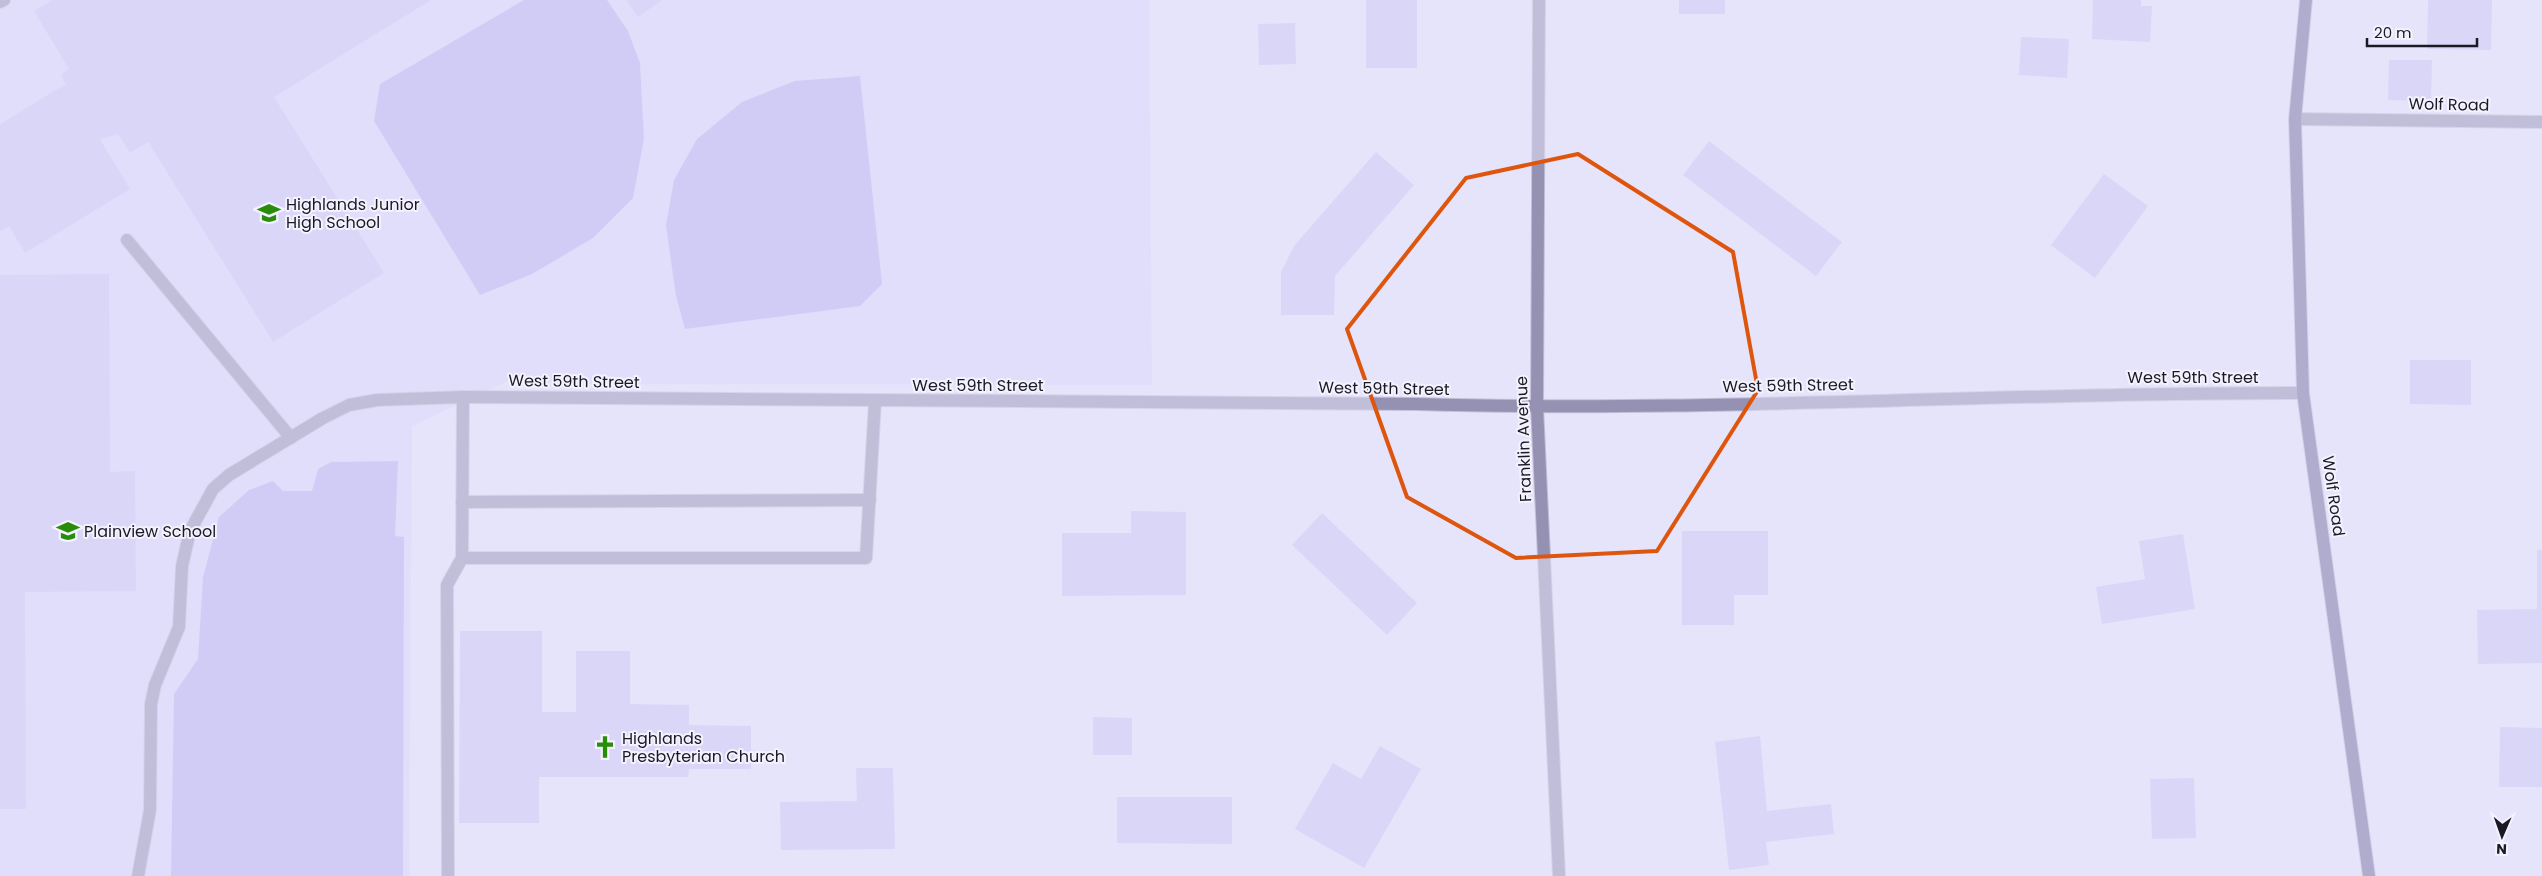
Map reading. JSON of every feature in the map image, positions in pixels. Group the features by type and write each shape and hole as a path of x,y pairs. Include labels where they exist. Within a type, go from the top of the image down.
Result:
{"main road":[{"name":"Wolf Road","path":"2306,0 2295,118 2303,393 2369,876"}],"street":[{"path":"0,2 4,0"},
{"name":"Franklin Avenue","path":"1539,0 1537,407 1559,876"},
{"name":"Wolf Road","path":"2295,118 2542,122"},
{"path":"127,240 291,438"},
{"name":"West 59th Street","path":"138,876 150,810 151,704 155,685 179,627 182,566 190,531 213,488 229,475 349,406 377,400 463,397 1417,404 1537,407 2163,393 2303,393"},
{"path":"448,876 447,584 462,558 463,397"},
{"path":"462,558 866,558 875,401"},
{"path":"462,502 870,500"}],"highlighted area":[{"path":"1578,154 1733,252 1758,390 1657,551 1516,558 1407,497 1347,329 1466,178"}],"shaded area":[{"path":"0,0 1149,0 1152,385 594,384 508,381 412,426 409,876 0,876"},
{"path":"524,0 607,0 628,31 640,63 644,139 633,198 593,238 532,274 480,295 374,121 380,84"},
{"path":"860,76 882,284 860,306 685,329 676,296 666,225 674,180 697,139 742,102 795,81"},
{"path":"398,461 395,536 404,537 403,876 171,876 174,694 198,659 203,577 219,517 249,490 273,481 283,491 312,491 318,469 331,462"}],"building":[{"name":"Highlands Junior High School","path":"52,0 431,0 274,97 384,273 273,342 148,142 130,153 118,134 100,139 130,189 25,253 9,226 0,231 0,124 66,84 61,75 69,69 34,11"},
{"path":"626,0 662,0 638,17"},
{"path":"1366,0 1417,0 1417,68 1366,68"},
{"path":"1679,0 1725,0 1725,14 1679,14"},
{"path":"2093,0 2141,0 2141,6 2152,6 2150,42 2092,39"},
{"path":"2428,0 2492,0 2491,50 2427,49"},
{"path":"1295,23 1296,64 1259,65 1258,24"},
{"path":"2021,37 2069,39 2067,78 2019,75"},
{"path":"2389,60 2432,60 2431,101 2388,100"},
{"path":"1709,141 1842,242 1816,276 1683,175"},
{"path":"1376,152 1414,185 1335,276 1334,315 1281,315 1281,272 1294,246"},
{"path":"2104,174 2148,206 2095,278 2051,245"},
{"name":"Plainview School","path":"109,274 110,472 135,471 136,591 25,592 26,809 0,809 0,275"},
{"path":"2410,360 2471,360 2471,405 2410,404"},
{"path":"1131,511 1186,512 1186,595 1062,596 1062,533 1131,533"},
{"path":"1322,513 1417,603 1387,635 1292,545"},
{"path":"1682,531 1768,531 1768,595 1734,595 1734,625 1682,625"},
{"path":"2183,534 2195,609 2102,624 2096,587 2145,579 2139,541"},
{"path":"2537,550 2542,550 2542,663 2478,664 2477,610 2537,609"},
{"name":"Highlands Presbyterian Church","path":"460,631 542,631 542,712 576,712 576,651 630,651 630,704 689,705 689,725 751,726 751,769 689,769 688,777 539,777 539,823 459,823"},
{"path":"1093,717 1132,718 1132,755 1093,755"},
{"path":"2500,727 2542,728 2542,787 2499,787"},
{"path":"1760,736 1767,811 1831,804 1834,834 1766,842 1769,865 1729,870 1715,742"},
{"path":"1380,746 1421,769 1364,868 1295,829 1333,763 1361,779"},
{"path":"856,768 893,768 895,849 781,850 780,802 857,801"},
{"path":"2194,778 2196,838 2152,839 2150,779"},
{"path":"1117,797 1232,797 1232,844 1117,843"}],"place":[{"name":"Highlands Junior High School","path":"269,213"},
{"name":"Plainview School","path":"68,531"},
{"name":"Highlands Presbyterian Church","path":"605,747"}]}
